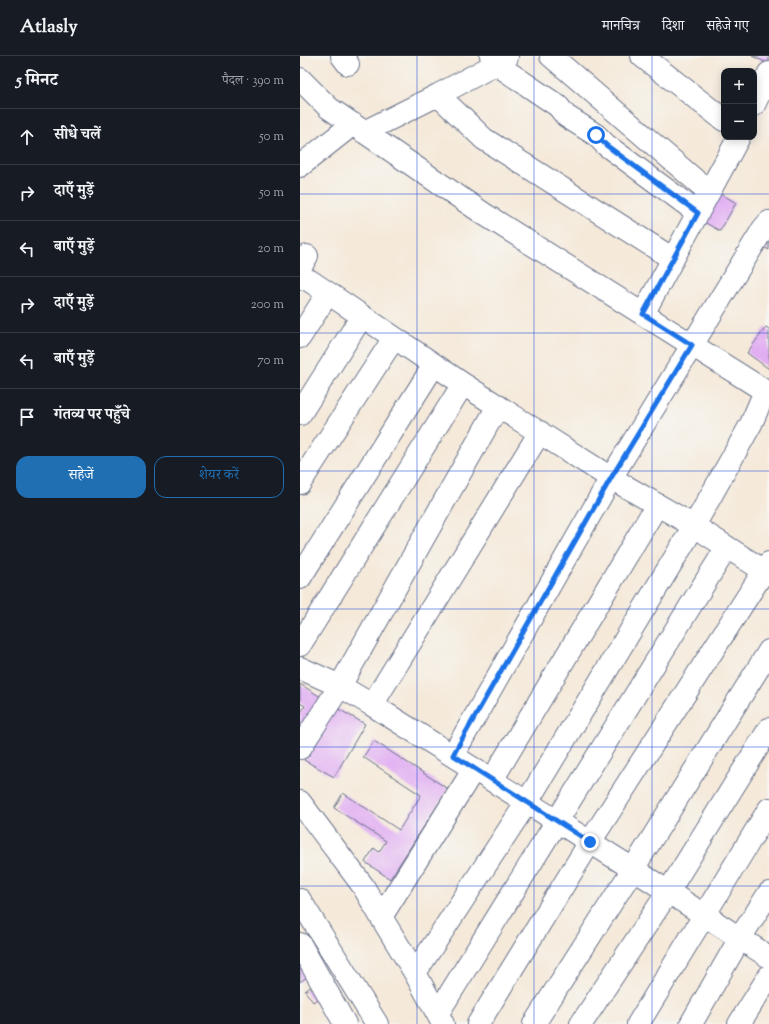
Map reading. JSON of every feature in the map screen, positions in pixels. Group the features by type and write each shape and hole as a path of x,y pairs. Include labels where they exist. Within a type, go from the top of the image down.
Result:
{"street":[{"path":"551,56 709,192"},
{"path":"642,56 721,118"},
{"path":"300,166 358,128 438,95 498,59 558,106 566,116 596,135 606,145 698,213"},
{"path":"754,104 769,72"},
{"path":"300,79 329,108 484,214 767,392 751,424 694,526 527,802 415,973"},
{"path":"438,95 484,139 673,259"},
{"path":"643,314 737,140"},
{"path":"453,755 611,478 763,229 769,222"},
{"path":"300,276 310,281 463,384 611,478 767,569 590,842 478,1024"},
{"path":"300,337 328,293"},
{"path":"300,414 362,316"},
{"path":"300,483 394,338"},
{"path":"300,578 434,364"},
{"path":"300,645 463,384"},
{"path":"300,748 340,686 498,406"},
{"path":"372,705 540,432"},
{"path":"492,780 657,505"},
{"path":"440,1019 557,821 727,547"},
{"path":"534,1024 769,651"},
{"path":"300,668 340,686 372,705 633,869 769,957"},
{"path":"581,1024 668,892 769,729"},
{"path":"381,917 474,769"},
{"path":"300,802 363,886 415,973 440,1019"},
{"path":"638,1024 769,809"},
{"path":"691,1024 740,938 769,893"},
{"path":"300,900 377,1024"},
{"path":"301,946 345,1024"},
{"path":"739,1024 769,976"}],"building":[{"path":"752,56 769,56 769,64"},
{"path":"720,193 736,203 720,231 704,222"},
{"path":"769,239 769,250 764,247"},
{"path":"766,327 769,329 769,369 747,353"},
{"path":"300,684 327,701 300,744 300,714 305,706 300,703"},
{"path":"335,707 365,724 334,777 304,760"},
{"path":"374,741 448,789 390,879 365,862 374,848 379,852 386,841 334,808 343,793 399,830 421,795 363,757"},
{"path":"300,954 313,972 300,982"},
{"path":"317,982 326,993 313,1002 305,991"}],"route":[{"path":"590,842 453,755 611,478 692,345 643,314 698,213 606,145 596,135"}]}
